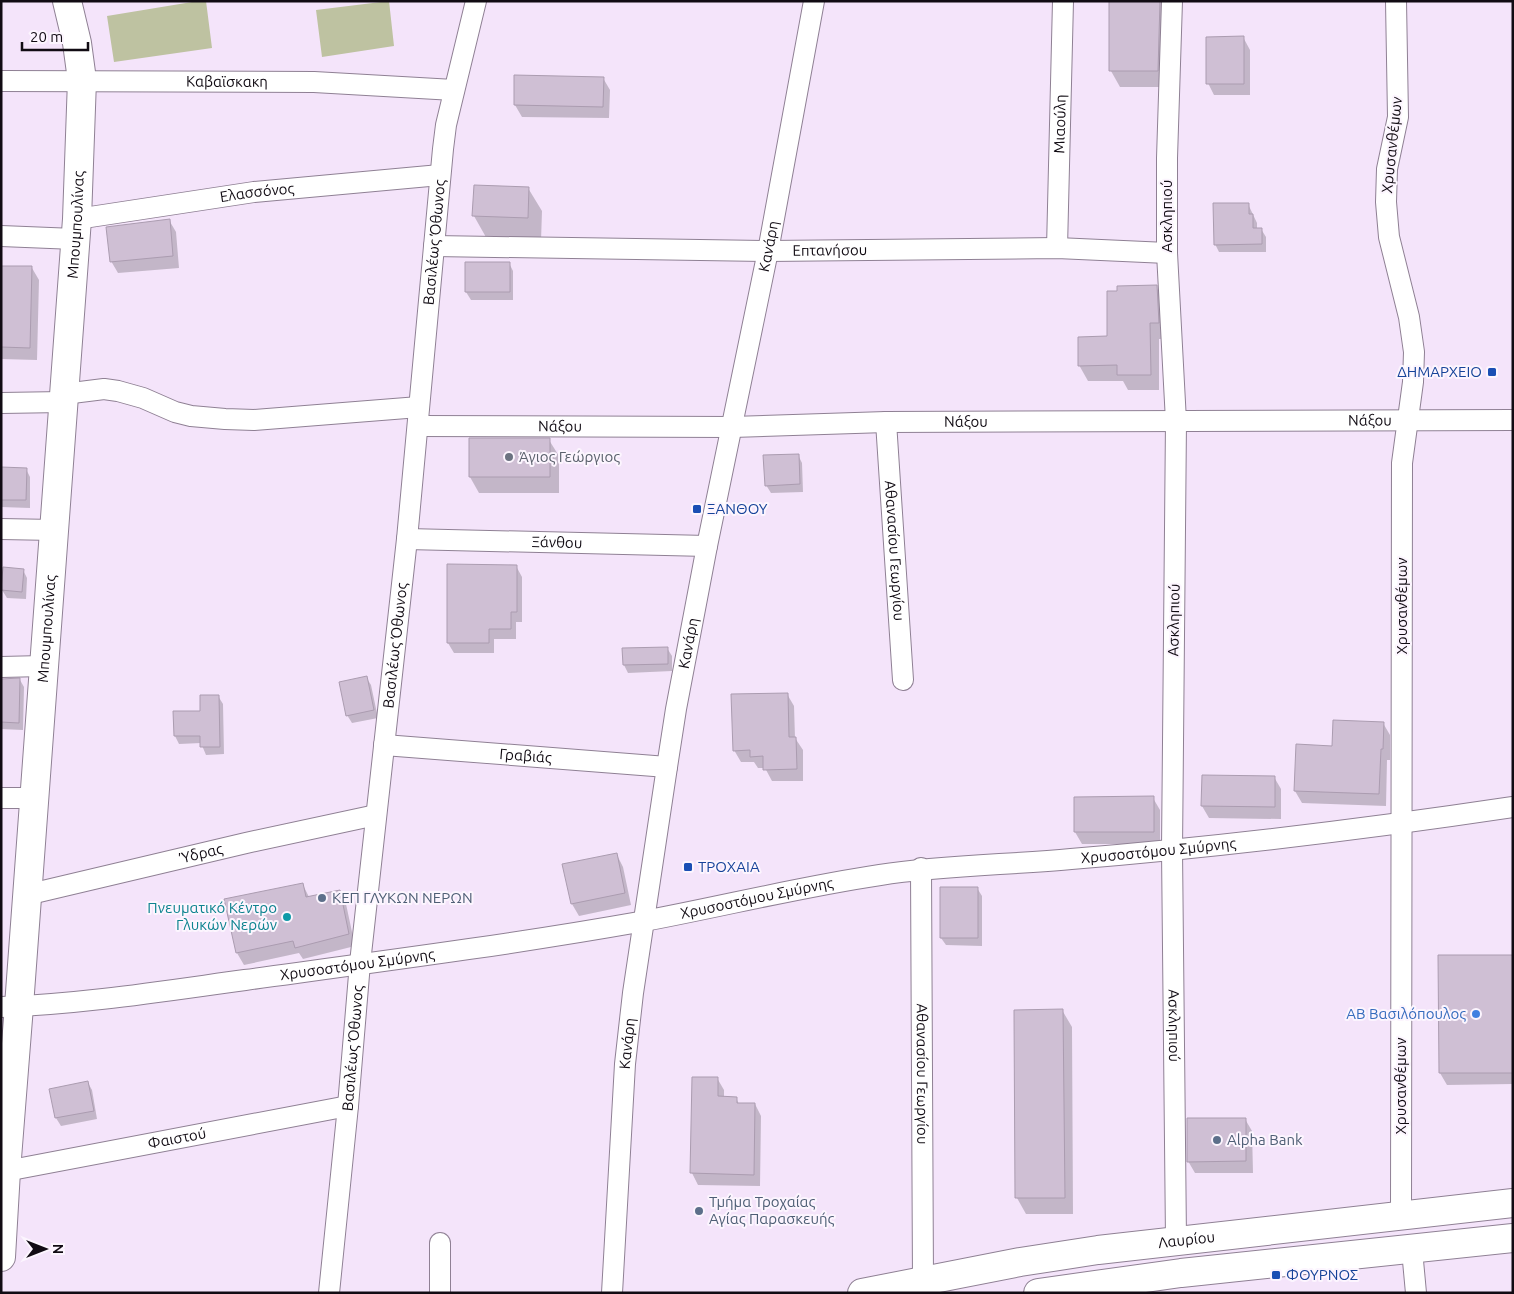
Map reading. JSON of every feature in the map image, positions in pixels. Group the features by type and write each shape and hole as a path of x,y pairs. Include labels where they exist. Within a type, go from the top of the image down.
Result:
{"street":[{"name":"Μπουμπουλίνας","path":"1,1257 6,1171 10,1006 26,895 76,229 82,80 77,43 67,1"},
{"name":"Βασιλέως Όθωνος","path":"329,1293 360,963 408,539 440,175 446,126 476,1"},
{"name":"Κανάρη","path":"612,1293 625,1064 643,921 667,767 707,546 768,251 814,1"},
{"name":"Μιαούλη","path":"1057,248 1063,1"},
{"name":"Ασκληπιού","path":"1172,1 1167,158 1167,253 1176,421 1172,850 1176,1240"},
{"name":"Χρυσανθέμων","path":"1396,1 1398,117 1387,169 1386,202 1393,257 1412,335 1413,382 1402,463 1401,1215"},
{"name":"Καβαϊσκακη","path":"1,81 314,82 454,90"},
{"name":"Ελασσόνος","path":"1,236 76,229 254,192 440,175"},
{"name":"Επτανήσου","path":"434,246 768,251 1057,248 1167,253"},
{"name":"Νάξου","path":"64,398 104,389 143,398 175,412 192,416 254,420 275,418 418,417 732,427 886,422 1513,420"},
{"path":"1,403 64,398"},
{"name":"Αθανασίου Γεωργίου","path":"886,422 902,680"},
{"path":"1,529 54,530"},
{"name":"Ξάνθου","path":"408,539 707,546"},
{"path":"1,667 44,666"},
{"name":"Γραβιάς","path":"384,745 667,767"},
{"path":"1,798 34,798"},
{"name":"Χρυσοστόμου Σμύρνης","path":"10,1006 81,1001 164,991 576,933 825,884 921,868 1068,860 1172,850 1401,824 1513,807"},
{"name":"Ύδρας","path":"26,895 376,815"},
{"name":"Αθανασίου Γεωργίου","path":"921,868 923,1281"},
{"name":"Φαιστού","path":"6,1171 348,1106"},
{"name":"Λαυρίου","path":"862,1293 1020,1262 1176,1240 1513,1203"},
{"path":"1038,1293 1181,1273 1513,1238"},
{"path":"440,1243 440,1293"},
{"path":"1412,1250 1416,1293"}],"green space":[{"path":"206,1 212,48 114,62 107,16"},
{"path":"389,1 394,46 322,57 316,10"}],"building":[{"path":"1109,1 1160,1 1158,71 1109,71"},
{"path":"1244,36 1244,84 1206,84 1206,37"},
{"path":"514,75 604,77 603,107 514,105"},
{"path":"474,185 529,187 528,218 472,216"},
{"path":"1213,203 1249,203 1249,214 1253,214 1253,228 1262,228 1262,244 1214,245"},
{"path":"170,219 173,256 110,262 106,227"},
{"path":"465,262 510,262 510,292 465,292"},
{"path":"1,266 32,266 30,348 1,347"},
{"path":"1157,285 1159,323 1150,323 1151,375 1117,375 1117,365 1078,366 1078,337 1107,336 1107,291 1117,291 1117,286"},
{"name":"Άγιος Γεώργιος","path":"469,438 550,438 550,477 469,477"},
{"path":"799,454 800,484 765,486 763,455"},
{"path":"1,467 27,468 26,500 1,500"},
{"path":"447,564 517,565 517,612 511,612 511,629 489,629 489,643 447,643"},
{"path":"3,567 24,569 22,592 1,590"},
{"path":"668,647 668,664 623,665 622,648"},
{"path":"367,676 374,710 346,716 339,682"},
{"path":"20,678 19,723 1,722 1,679"},
{"path":"788,693 789,737 796,737 797,769 763,770 763,756 750,757 750,750 733,751 731,694"},
{"path":"200,695 219,695 220,747 200,747 200,736 174,736 173,711 200,711"},
{"path":"1333,720 1384,722 1379,794 1294,791 1296,744 1332,746"},
{"path":"1202,775 1275,776 1275,807 1201,806"},
{"path":"1154,796 1154,832 1074,832 1074,797"},
{"path":"617,853 625,893 571,904 562,864"},
{"name":"Πνευματικό Κέντρο Γλυκών Νερών","path":"303,883 306,897 340,890 349,934 295,948 293,941 236,953 224,899"},
{"path":"940,887 978,887 978,938 940,938"},
{"name":"ΑΒ Βασιλόπουλος","path":"1438,955 1513,955 1513,1073 1439,1073"},
{"path":"1063,1009 1065,1198 1015,1198 1014,1010"},
{"path":"692,1077 718,1077 718,1096 737,1097 737,1103 755,1103 754,1175 690,1173"},
{"path":"88,1081 94,1111 55,1118 49,1089"},
{"name":"Alpha Bank","path":"1187,1118 1246,1118 1246,1161 1187,1162"}],"place":[{"name":"ΔΗΜΑΡΧΕΙΟ","path":"1492,372"},
{"name":"Άγιος Γεώργιος","path":"509,457"},
{"name":"ΞΑΝΘΟΥ","path":"697,509"},
{"name":"ΤΡΟΧΑΙΑ","path":"688,867"},
{"name":"ΚΕΠ ΓΛΥΚΩΝ ΝΕΡΩΝ","path":"322,898"},
{"name":"Πνευματικό Κέντρο Γλυκών Νερών","path":"287,917"},
{"name":"ΑΒ Βασιλόπουλος","path":"1476,1014"},
{"name":"Alpha Bank","path":"1217,1140"},
{"name":"Τμήμα Τροχαίας Αγίας Παρασκευής","path":"699,1211"},
{"name":"ΦΟΥΡΝΟΣ","path":"1276,1275"}]}
